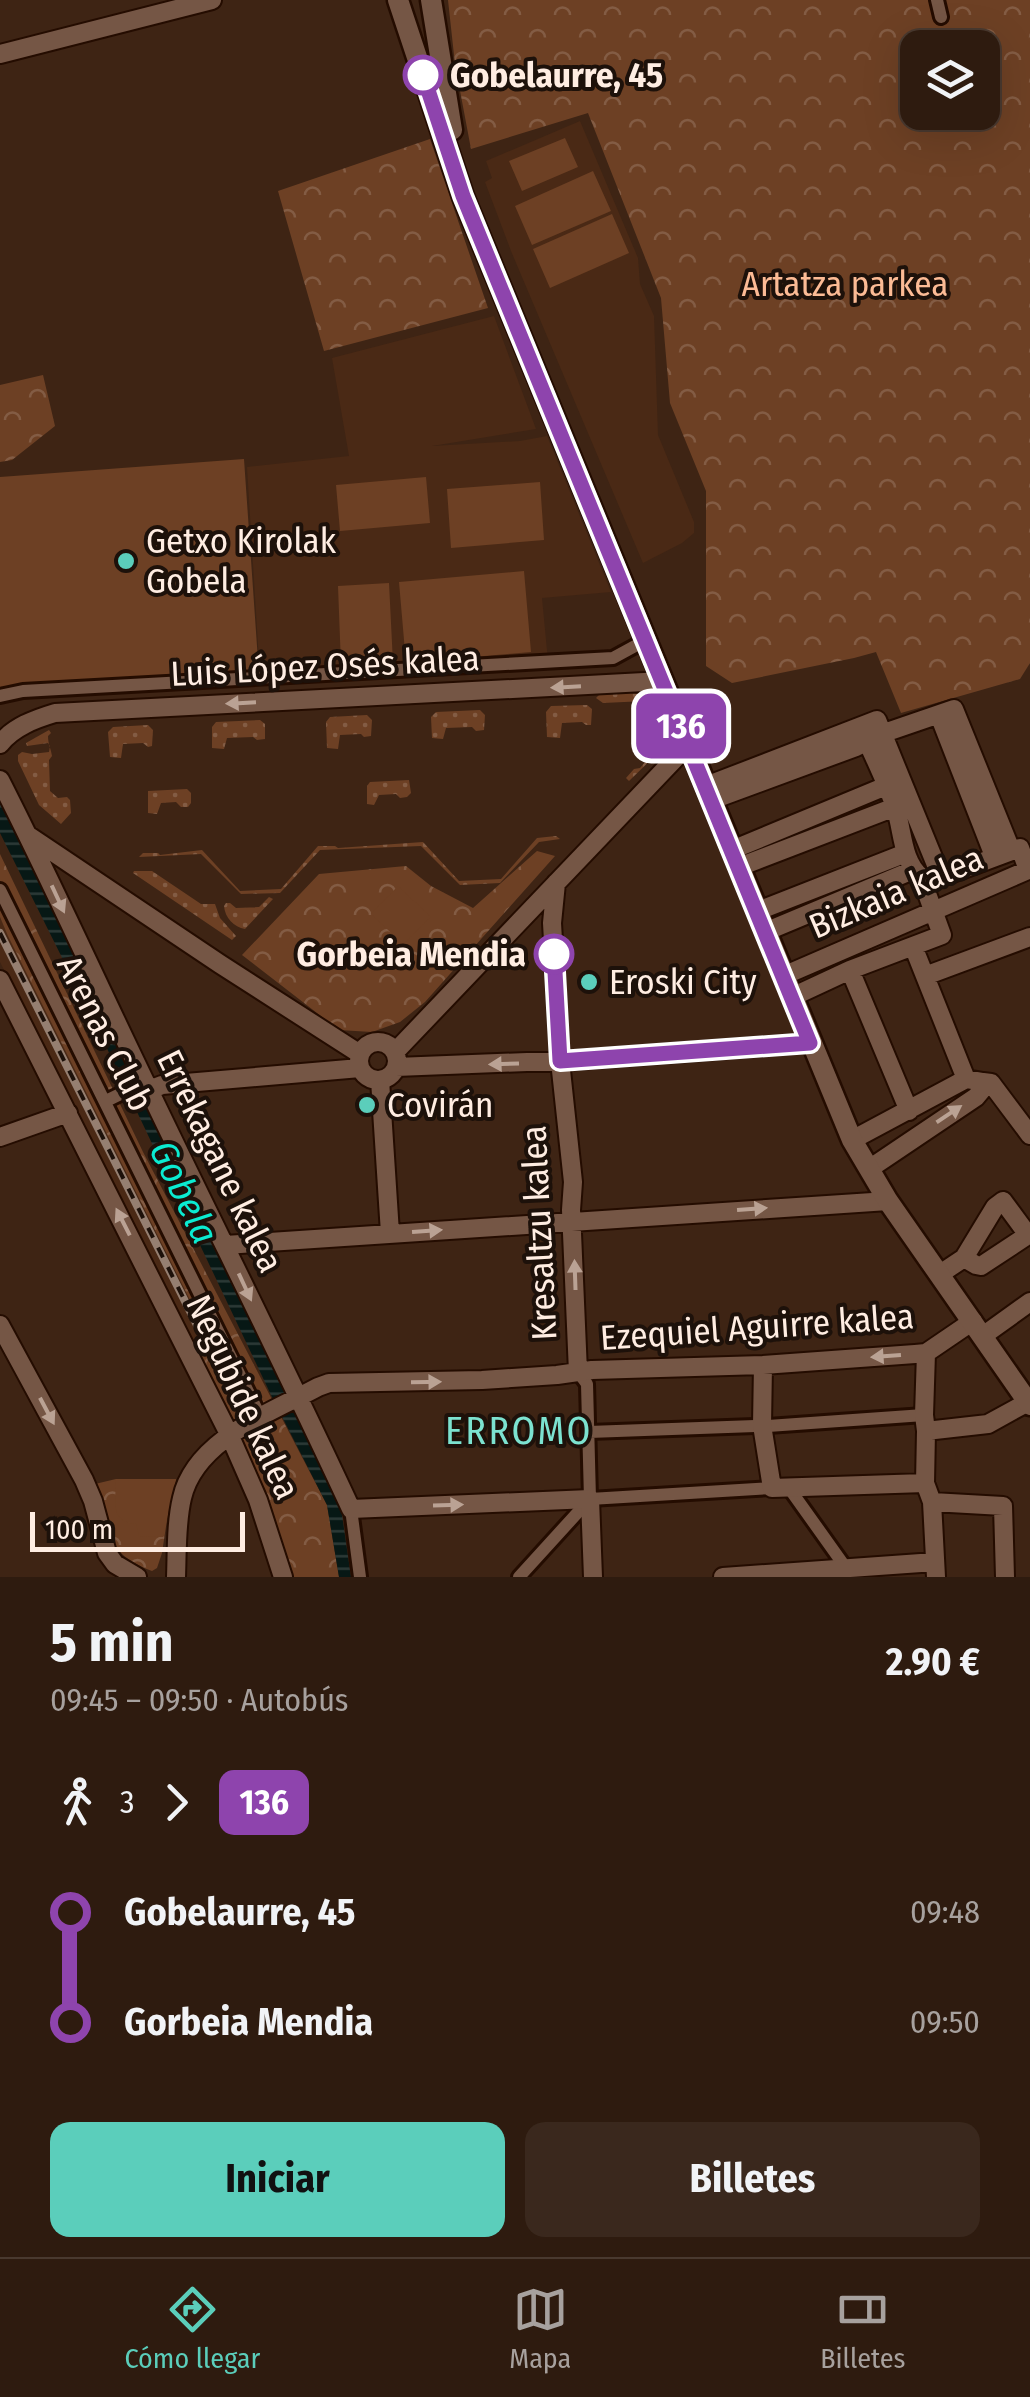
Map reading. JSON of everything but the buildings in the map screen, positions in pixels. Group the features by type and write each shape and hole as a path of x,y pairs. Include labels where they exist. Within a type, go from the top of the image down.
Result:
{"street":[{"path":"0,54 212,0"},
{"path":"398,0 463,196 852,1140 888,1201 1029,1404 988,1424 590,1432"},
{"path":"431,0 463,196"},
{"path":"938,0 941,17"},
{"name":"Luis López Osés kalea","path":"0,696 23,690 613,658 636,646"},
{"name":"Luis López Osés kalea","path":"0,744 25,725 55,713 663,682"},
{"path":"709,793 872,730 947,712 1002,854"},
{"path":"872,730 886,786 921,871"},
{"path":"872,730 934,912"},
{"path":"28,836 235,974 360,1061 368,1077 380,1080 390,1076 396,1060 556,883 689,744"},
{"name":"Errekagane kalea","path":"0,780 144,1086 225,1245 295,1400 351,1509 360,1577"},
{"path":"736,858 886,786"},
{"path":"736,858 896,807"},
{"name":"Bizkaia kalea","path":"762,921 921,871 1020,848 1028,870 783,976"},
{"name":"Kresaltzu kalea","path":"556,883 552,923 560,1061 573,1182 578,1372 587,1384 593,1577"},
{"name":"Arenas Club","path":"0,890 264,1416"},
{"name":"Bizkaia kalea","path":"792,996 942,934 934,912"},
{"path":"925,976 1030,937"},
{"path":"869,1169 981,1091 913,946"},
{"path":"850,970 909,1111"},
{"name":"Negubide kalea","path":"0,980 229,1434 258,1500 283,1577"},
{"path":"360,1061 367,1045 377,1042 388,1044 396,1060"},
{"path":"396,1060 560,1061 810,1043"},
{"path":"106,1101 144,1086 360,1061"},
{"path":"380,1080 390,1233"},
{"path":"852,1140 974,1080 991,1082 1030,1135"},
{"path":"0,1138 68,1112"},
{"path":"225,1245 888,1201"},
{"path":"940,1274 964,1258"},
{"name":"Ezequiel Aguirre kalea","path":"176,1577 180,1502 192,1472 205,1454 229,1434 329,1383 763,1366 926,1353 1030,1302"},
{"path":"0,1325 84,1480 107,1553 115,1564 137,1577"},
{"path":"723,1577 846,1568 935,1570 925,1423 926,1353"},
{"path":"763,1366 762,1425 780,1488 846,1568"},
{"path":"351,1509 780,1488 929,1492 1002,1506 1005,1577"},
{"path":"520,1577 590,1499"}],"shaded area":[{"path":"580,121 638,258 640,284 654,316 658,435 694,522 694,533 682,543 643,563 485,182 492,178 486,161"},
{"path":"494,316 536,429 432,446 547,436 611,592 542,598 548,661 260,677 247,467 349,456 332,358"},
{"path":"0,917 214,1346 197,1354 0,962"}],"green space":[{"name":"Artatza parkea","path":"448,0 1030,0 1030,663 1020,679 901,713 876,652 732,683 706,666 706,491 670,403 661,298 588,113 471,149"},
{"path":"565,138 578,167 522,191 509,161"},
{"path":"430,139 488,308 324,351 278,191"},
{"path":"593,171 611,211 532,245 515,206"},
{"path":"612,214 629,253 550,288 533,249"},
{"path":"43,375 55,426 12,460 0,462 0,385"},
{"name":"Getxo Kirolak Gobela","path":"244,459 259,675 0,687 0,477"},
{"path":"426,477 430,523 340,531 336,485"},
{"path":"540,482 544,540 451,548 447,489"},
{"path":"524,571 531,652 406,663 399,582"},
{"path":"389,583 393,663 341,665 338,586"},
{"path":"630,693 648,698 656,705 665,734 659,750 629,781 626,778 652,754 650,706 645,701 603,703 596,698"},
{"path":"587,705 592,709 591,725 562,723 560,738 547,737 546,712 551,706"},
{"path":"480,710 485,715 484,730 446,728 443,739 432,738 431,717 436,712"},
{"path":"367,715 372,720 371,736 340,735 338,749 327,748 326,722 330,717"},
{"path":"260,720 265,724 265,739 227,738 224,749 212,748 212,727 216,722"},
{"path":"148,725 153,730 152,746 123,744 121,758 110,757 108,732 113,727"},
{"path":"49,730 49,745 27,746 26,743"},
{"path":"50,747 50,791 58,798 70,800 71,813 61,824 39,805 18,761 22,752 49,752"},
{"path":"409,780 411,793 407,797 379,795 374,805 367,804 370,782"},
{"path":"187,789 191,793 188,807 176,802 161,803 157,814 148,813 148,791"},
{"path":"537,838 560,839 539,842 500,883 460,885 421,846 320,850 280,893 241,894 201,854 139,857 143,853 202,850 240,891 281,889 318,846 423,842 459,881 501,879"},
{"path":"537,851 555,856 425,1002 400,1022 372,1032 339,1030 242,955 319,874 406,866 431,886 473,908"},
{"path":"0,854 143,1152 327,1505 339,1577 292,1577 274,1517 197,1354 213,1346 0,917"},
{"path":"134,871 152,871 201,904 215,904 220,918 236,936 232,940"},
{"path":"398,886 431,917 403,944 371,914"},
{"path":"269,897 273,899 245,929 226,914 226,903 236,908 259,907"},
{"path":"116,1479 176,1479 162,1553 152,1571 124,1556 111,1537 95,1484"},
{"path":"116,1479 176,1479 163,1537 139,1536 136,1524 121,1519 116,1509"}],"water":[{"name":"Gobela","path":"0,803 183,1186 340,1501 351,1577 339,1577 327,1505 0,833"}],"railway":[{"path":"0,933 209,1349"}],"bus line":[{"name":"136","path":"423,75 463,196 810,1043 560,1061 554,954"}],"place":[{"name":"Gobelaurre, 45","path":"423,75"},
{"name":"Getxo Kirolak Gobela","path":"126,561"},
{"name":"Gorbeia Mendia","path":"554,954"},
{"name":"Eroski City","path":"589,982"},
{"name":"Covirán","path":"367,1105"}],"district":[{"name":"ERROMO","path":"519,1431"}]}
